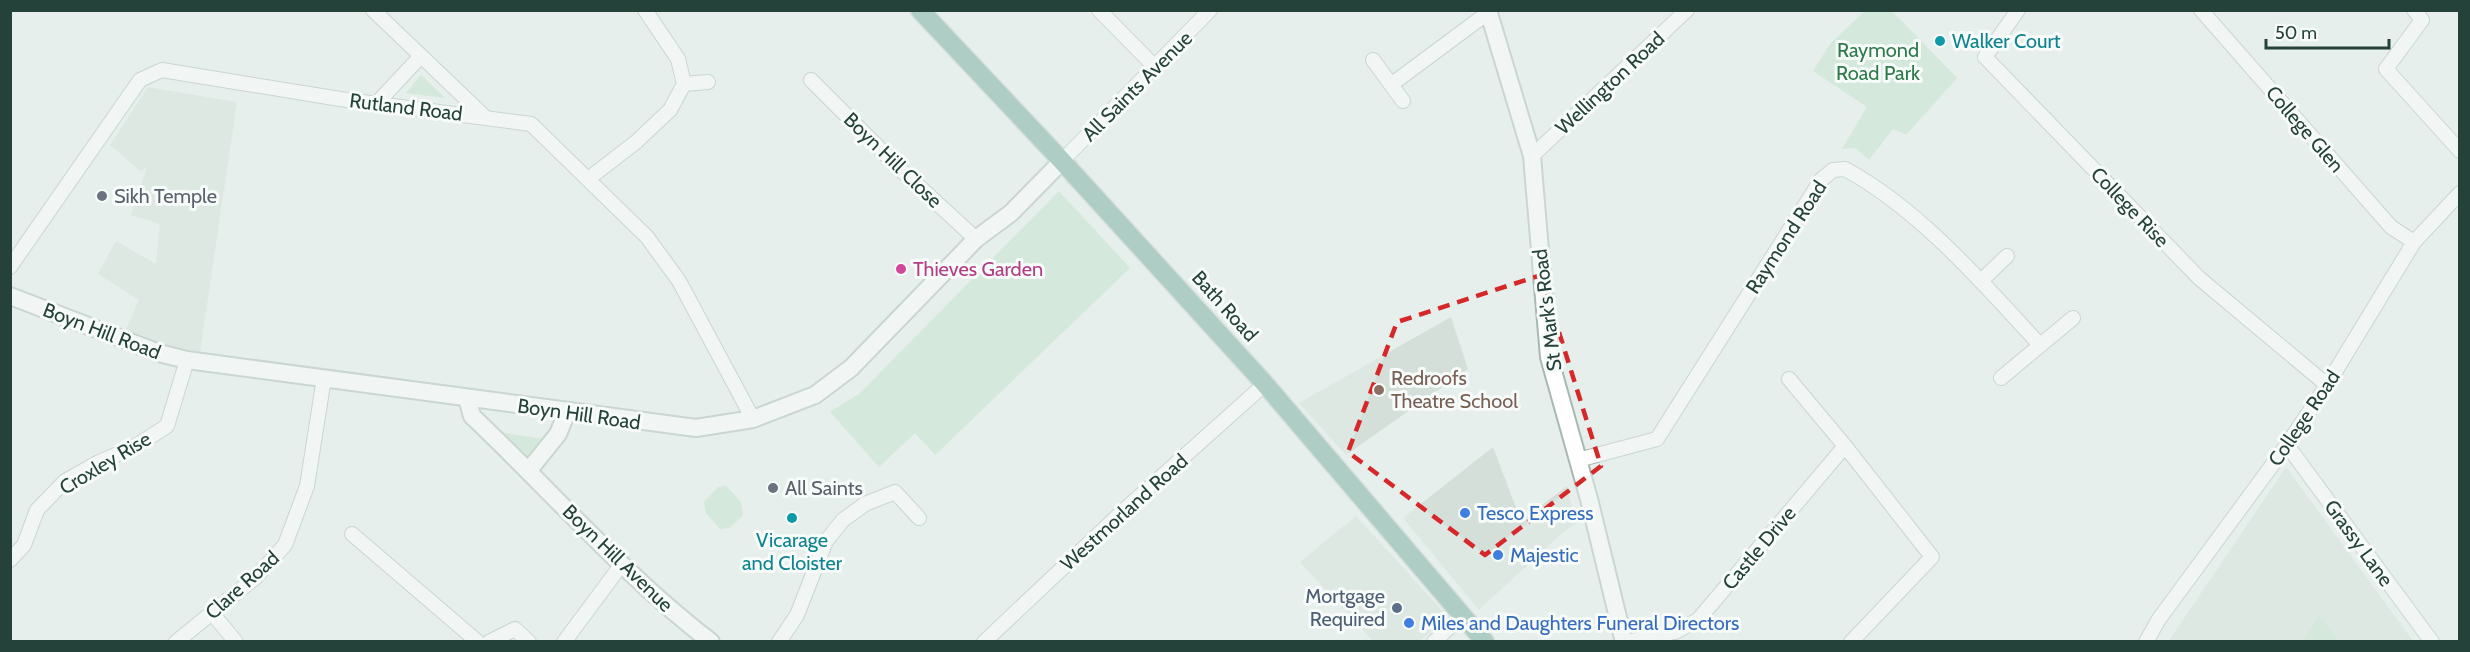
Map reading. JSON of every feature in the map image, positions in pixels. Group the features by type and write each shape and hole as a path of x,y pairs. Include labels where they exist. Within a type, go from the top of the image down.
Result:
{"main road":[{"name":"Bath Road","path":"920,10 1062,161 1265,384 1485,642"}],"street":[{"path":"373,10 485,117"},
{"path":"588,179 636,142 670,110 684,84 678,59 645,10"},
{"path":"1099,10 1155,67"},
{"name":"All Saints Avenue","path":"1062,161 1210,10"},
{"name":"Wellington Road","path":"1532,156 1687,10"},
{"name":"College Rise","path":"2018,10 1985,57 2199,278 2327,385"},
{"name":"College Glen","path":"2201,10 2391,227 2414,242"},
{"path":"2414,10 2422,20 2386,69 2460,151"},
{"name":"St Mark's Road","path":"1392,84 1488,11 1532,156 1549,357 1625,642"},
{"path":"377,103 421,56"},
{"path":"1373,60 1403,101"},
{"name":"Rutland Road","path":"10,267 140,80 162,70 249,86 531,124 647,237 679,281 753,419"},
{"name":"Boyn Hill Close","path":"811,80 900,169 976,238"},
{"path":"684,84 708,82"},
{"name":"Boyn Hill Road","path":"10,296 159,353 187,360 696,428 753,419 815,395 851,368 976,238 1011,213 1062,161"},
{"name":"Raymond Road","path":"1578,460 1657,439 1821,180 1833,170 1845,169 1898,202 1981,281 2040,345"},
{"name":"College Road","path":"2146,642 2159,619 2287,445 2327,385 2414,242 2460,193"},
{"path":"1981,281 2007,256"},
{"path":"2001,378 2073,318"},
{"name":"Croxley Rise","path":"10,560 24,546 37,510 66,481 99,462 134,447 166,426 187,360"},
{"name":"Clare Road","path":"176,642 256,577 285,545 307,486 324,378"},
{"path":"1789,379 1932,557 1851,642"},
{"name":"Westmorland Road","path":"984,642 1123,511 1265,384"},
{"name":"Boyn Hill Avenue","path":"467,398 472,416 622,564 676,614 711,642"},
{"path":"529,470 558,434 567,412"},
{"name":"Grassy Lane","path":"2287,445 2432,642"},
{"name":"Castle Drive","path":"1625,642 1675,632 1698,620 1845,446"},
{"path":"779,642 797,615 826,541 843,520 865,504 895,492 919,518"},
{"path":"352,534 478,642"},
{"path":"564,642 622,564"},
{"path":"212,613 236,642"},
{"path":"1434,642 1462,614"},
{"path":"489,642 515,629 529,642"}],"highlighted area":[{"path":"1541,275 1601,466 1485,555 1348,452 1397,322"}],"shaded area":[{"path":"148,87 237,102 199,359 124,334 139,300 98,274 116,241 156,264 160,224 131,215 147,167 140,171 110,145"},
{"name":"Redroofs Theatre School","path":"1451,317 1468,369 1346,455 1299,403"},
{"path":"1493,447 1521,521 1567,486 1576,524 1563,532 1479,610 1403,518"},
{"path":"2286,467 2413,641 2168,642"},
{"path":"1356,516 1447,616 1420,641 1373,641 1300,562"}],"green space":[{"name":"Raymond Road Park","path":"1865,11 1892,11 1957,78 1906,135 1893,129 1869,160 1856,148 1842,149 1867,107 1813,71 1831,43"},
{"path":"421,75 445,98 406,93"},
{"path":"1059,191 1130,268 935,455 915,433 879,467 830,412 859,394"},
{"path":"498,432 551,440 533,464"},
{"path":"726,486 741,502 743,515 730,528 720,529 706,513 704,502 718,487"},
{"path":"2319,616 2339,641 2303,641"}],"place":[{"name":"Walker Court","path":"1940,41"},
{"name":"Sikh Temple","path":"102,196"},
{"name":"Thieves Garden","path":"901,269"},
{"name":"Redroofs Theatre School","path":"1379,390"},
{"name":"All Saints","path":"773,488"},
{"name":"Tesco Express","path":"1465,513"},
{"name":"Vicarage and Cloister","path":"792,518"},
{"name":"Majestic","path":"1498,555"},
{"name":"Mortgage Required","path":"1397,608"},
{"name":"Miles and Daughters Funeral Directors","path":"1409,623"}]}
